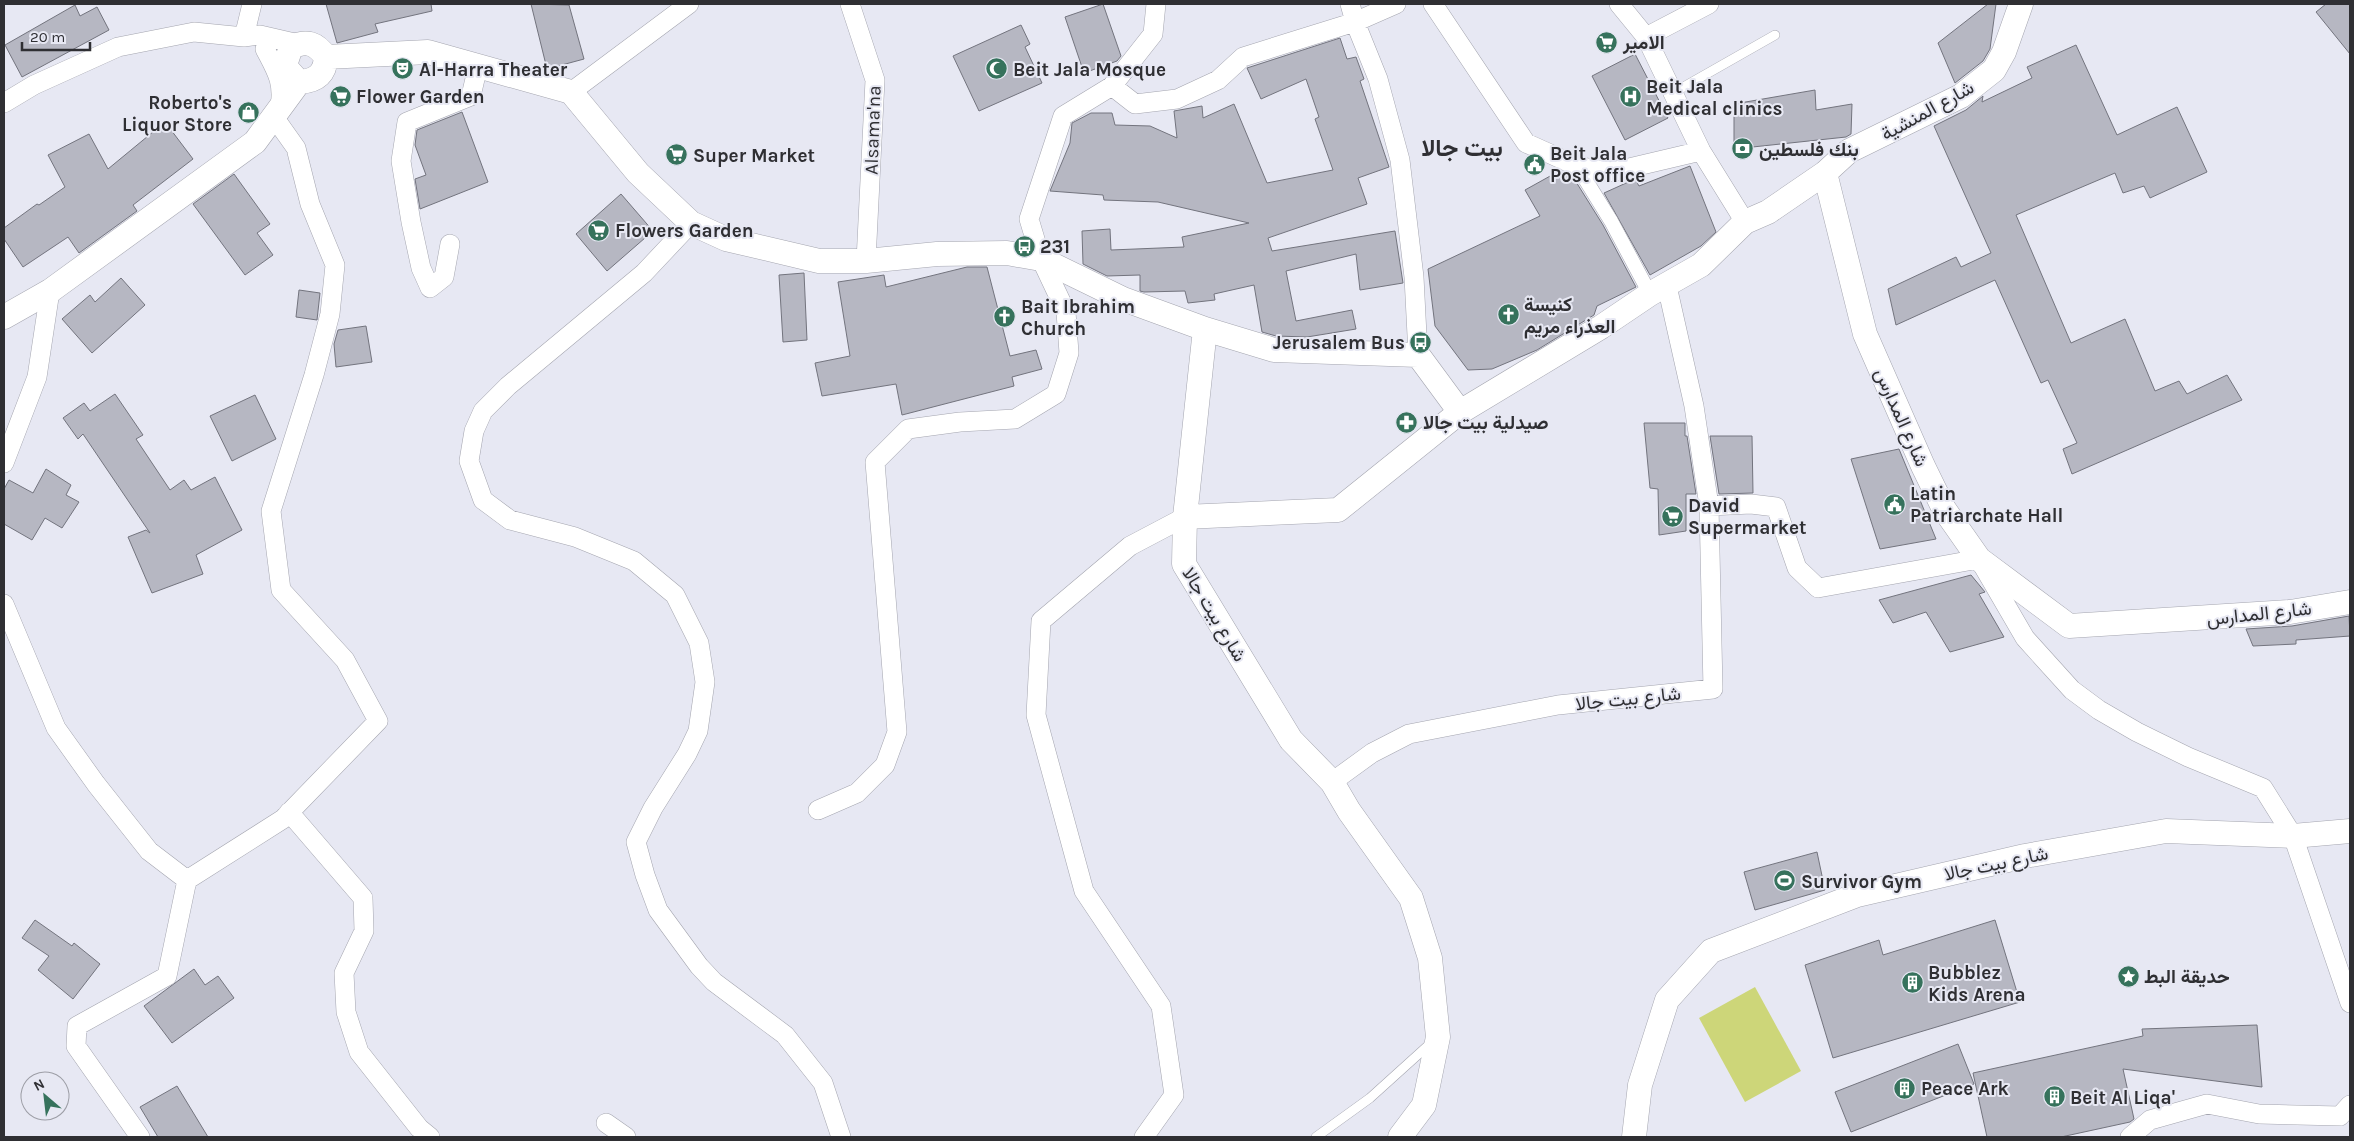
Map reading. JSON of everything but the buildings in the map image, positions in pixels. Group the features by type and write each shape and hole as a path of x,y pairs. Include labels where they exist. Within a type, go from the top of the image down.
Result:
{"street":[{"path":"244,37 252,4"},
{"path":"571,92 689,4"},
{"name":"Alsama'na","path":"850,4 875,80 866,260"},
{"path":"818,810 857,793 885,765 897,732 875,462 908,429 960,422 1014,419 1056,394 1069,353 1066,312 1041,259 1029,219 1064,116 1112,86 1153,34 1156,4"},
{"path":"1112,86 1135,104 1177,99 1218,80 1243,57 1352,13 1396,4"},
{"path":"1434,4 1526,142 1577,166 1612,172 1702,151"},
{"path":"1144,1137 1174,1095 1160,1006 1084,891 1036,715 1041,621 1130,546 1186,516 1338,510 1460,412 1701,265 1745,222 1702,151 1646,37 1619,4"},
{"path":"1646,37 1709,4"},
{"name":"شارع المنشية","path":"1745,222 1768,212 1825,173 1849,151 1961,96 1994,70 2004,52 2020,4"},
{"path":"1352,13 1378,79 1400,160 1414,277 1418,355 1460,412"},
{"path":"4,103 34,86 118,47 194,32 244,37 260,35 299,44 313,44 320,48 326,57 324,70 319,76 293,76 265,49 244,37"},
{"path":"4,317 50,290 255,142 277,112 293,76 288,54 291,47 299,44"},
{"path":"140,1137 76,1046 77,1026 167,976 186,880 282,818 378,721 345,660 281,590 271,511 314,375 330,314 335,265 310,204 296,148 277,112 283,90 280,77 265,49"},
{"path":"326,57 428,52 571,92 638,173 691,223 726,239 819,261 866,260 937,254 1007,253 1041,259 1123,300 1205,329 1274,350 1418,355"},
{"path":"450,244 444,277 430,288 421,268 401,161 407,122 471,96 478,66"},
{"path":"1577,166 1620,236 1659,290"},
{"name":"شارع المدارس","path":"1825,173 1865,334 1923,466 1944,508 1979,560 2069,626 2290,612 2350,602"},
{"path":"691,223 644,273 508,386 483,411 474,431 469,461 483,500 510,520 575,537 634,561 675,595 699,643 705,682 698,731 687,754 653,808 636,842 644,875 658,910 699,966 714,982 785,1036 823,1082 841,1137"},
{"path":"4,463 37,377 50,290"},
{"name":"شارع بيت جالا","path":"1332,782 1372,753 1409,734 1558,705 1712,690 1708,506 1694,406 1659,290"},
{"name":"شارع بيت جالا","path":"1205,329 1186,516 1184,564 1291,740 1332,782 1349,810 1411,898 1430,958 1438,1037 1424,1105 1400,1137"},
{"path":"1708,506 1751,504 1776,507 1797,568 1818,588 1979,560 2025,638 2072,690 2099,710 2137,732 2188,757 2263,788 2293,836 2350,1002"},
{"path":"4,604 56,728 96,784 149,851 186,880"},
{"path":"289,812 363,898 364,931 344,972 346,1012 360,1052 419,1128 430,1137"},
{"name":"شارع بيت جالا","path":"1634,1137 1640,1085 1667,1000 1711,951 1857,895 2025,856 2166,831 2293,836 2350,831"},
{"path":"2130,1137 2150,1120 2207,1104 2259,1114 2340,1116 2350,1105"},
{"path":"606,1123 626,1137"}],"lane":[{"path":"1673,93 1775,35"},
{"path":"1316,1137 1370,1098 1438,1037"}],"green space":[{"path":"1755,987 1801,1071 1745,1102 1699,1018"}],"place":[{"name":"الامير","path":"1607,42"},
{"name":"Al-Harra Theater","path":"403,69"},
{"name":"Beit Jala Mosque","path":"997,69"},
{"name":"Flower Garden","path":"340,96"},
{"name":"Beit Jala Medical clinics","path":"1630,97"},
{"name":"Roberto's Liquor Store","path":"248,113"},
{"name":"بنك فلسطين","path":"1743,149"},
{"name":"Super Market","path":"677,155"},
{"name":"Beit Jala Post office","path":"1534,164"},
{"name":"Flowers Garden","path":"599,230"},
{"name":"231","path":"1024,246"},
{"name":"كنيسة العذراء مريم","path":"1508,315"},
{"name":"Bait Ibrahim Church","path":"1005,317"},
{"name":"Jerusalem Bus","path":"1421,342"},
{"name":"صيدلية بيت جالا","path":"1407,422"},
{"name":"Latin Patriarchate Hall","path":"1894,504"},
{"name":"David Supermarket","path":"1672,516"},
{"name":"Survivor Gym","path":"1785,881"},
{"name":"حديقة البط","path":"2128,976"},
{"name":"Bubblez Kids Arena","path":"1912,983"},
{"name":"Peace Ark","path":"1905,1088"},
{"name":"Beit Al Liqa'","path":"2054,1097"}],"district":[{"name":"بيت جالا","path":"1462,148"}]}
